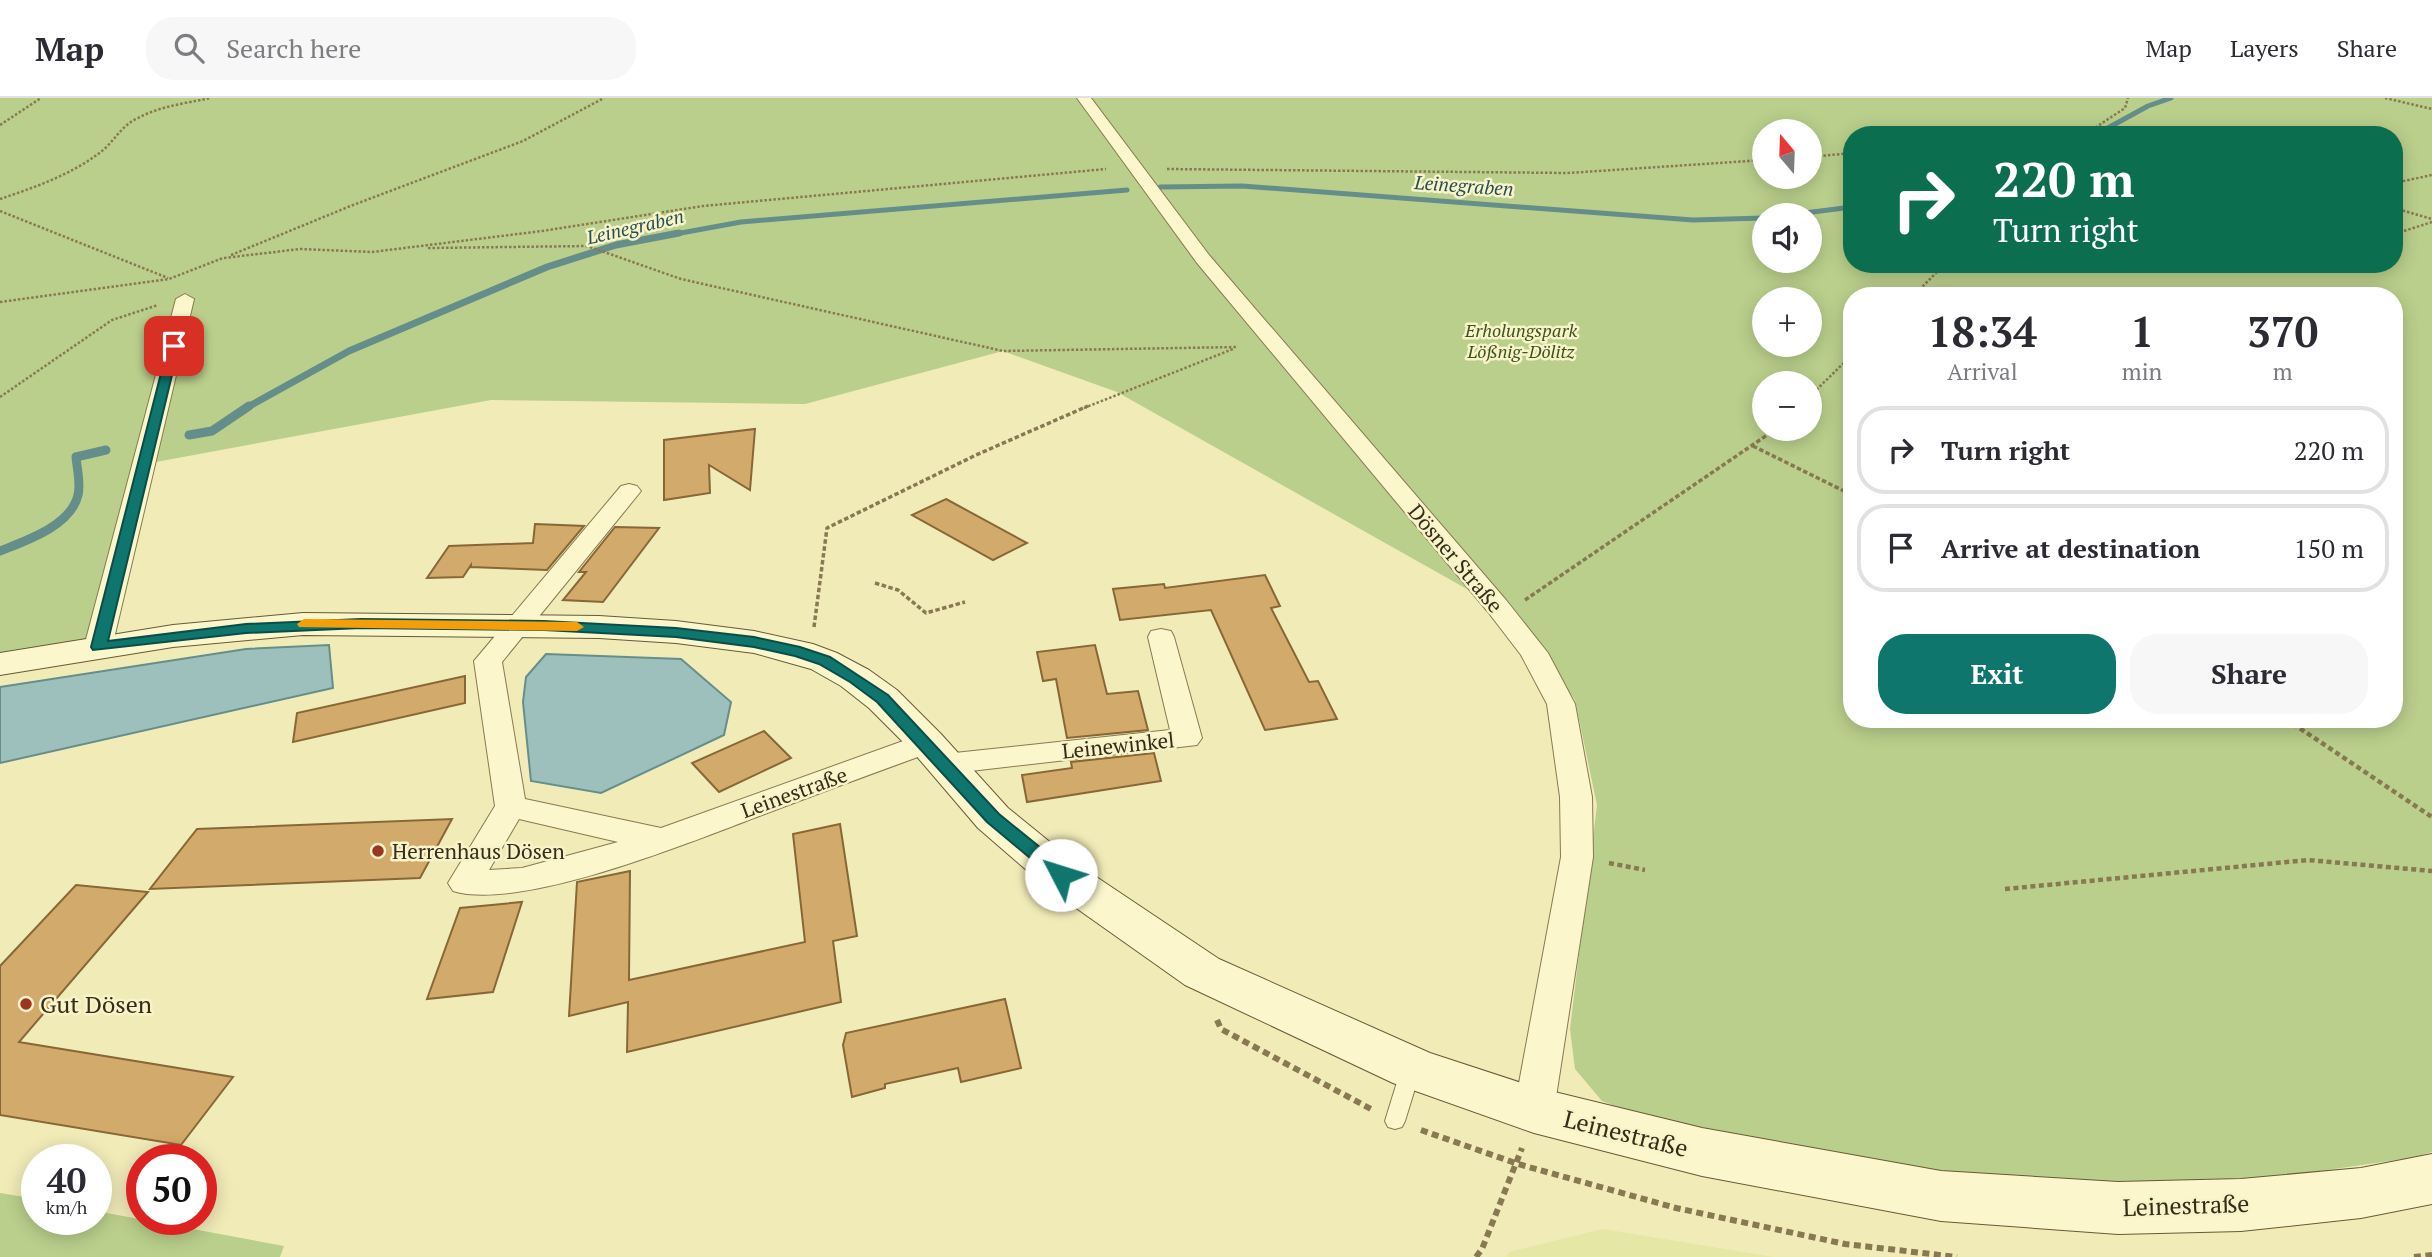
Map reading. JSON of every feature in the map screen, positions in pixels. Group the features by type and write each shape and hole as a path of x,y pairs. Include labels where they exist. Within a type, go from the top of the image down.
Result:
{"main road":[{"name":"Leinestraße","path":"0,664 173,636 303,624 517,625 676,632 754,642 800,652 824,661 855,678 883,699 993,818 1061,875 1202,972 1412,1068 1534,1110 1702,1152 1941,1196 2118,1208 2241,1205 2361,1193 2432,1179"}],"street":[{"name":"Dösner Straße","path":"1084,98 1203,259 1275,341 1534,653 1561,704 1576,797 1577,857 1534,1110"},
{"path":"98,647 185,299"},
{"path":"629,491 488,661 511,806 572,822 662,840"},
{"name":"Leinewinkel","path":"936,754 1187,738 1161,637"},
{"name":"Leinestraße","path":"511,806 465,883 522,880 662,840 936,754"}],"lane":[{"path":"1395,1121 1412,1068"}],"path":[{"path":"0,125 41,98"},
{"path":"0,199 30,190 90,159 109,146 127,123 156,112 211,98"},
{"path":"0,302 169,279 353,205 523,141 604,98"},
{"path":"2098,126 2125,108 2128,98"},
{"path":"2385,98 2432,109"},
{"path":"1822,156 1843,154"},
{"path":"224,258 300,249 372,252 703,206 1087,169 1568,173 1752,161"},
{"path":"2403,181 2432,175"},
{"path":"0,211 169,279"},
{"path":"2403,211 2432,221"},
{"path":"2404,231 2432,221"},
{"path":"406,248 587,246 681,279 1003,351 1238,347 1275,341"},
{"path":"1922,287 1936,273"},
{"path":"0,397 111,320 147,307"},
{"path":"800,652 816,625 827,528 939,472 1117,392 1238,347"},
{"path":"1822,384 1843,364"},
{"path":"1497,606 1526,599 1760,441"},
{"path":"1753,446 1843,491"},
{"path":"875,583 898,590 926,613 965,602"},
{"path":"2299,728 2432,817"},
{"path":"2004,889 2308,860 2432,871"},
{"path":"1202,972 1221,1029 1395,1121 1518,1164 1702,1213 1845,1244 1958,1257"},
{"path":"1476,1257 1482,1249 1518,1164"},
{"path":"2414,1257 2432,1255"}],"green space":[{"name":"Erholungspark Lößnig-Dölitz","path":"0,98 2432,98 2432,1152 2411,1158 2292,1175 2181,1182 2066,1183 1895,1167 1640,1116 1602,1101 1575,1069 1570,1029 1597,805 1575,700 1522,624 1497,606 1117,392 1003,351 805,404 491,400 145,464 98,647 0,664"},
{"path":"0,1193 21,1196 21,1235 112,1235 112,1214 126,1217 126,1235 217,1234 284,1246 280,1257 0,1257"},
{"path":"1603,1229 1773,1257 1506,1257 1509,1252"}],"water":[{"path":"329,645 333,688 0,763 0,687 246,649"},
{"path":"546,654 681,659 731,702 724,735 601,793 531,781 523,702 526,677"}],"building":[{"path":"755,429 750,490 709,465 710,493 664,500 664,440"},
{"path":"946,499 1027,543 993,560 912,515"},
{"path":"535,524 584,526 547,570 471,565 463,577 427,578 449,546 533,543"},
{"path":"615,527 659,528 603,602 563,600 586,572 579,572"},
{"path":"1265,575 1280,606 1271,608 1309,682 1318,681 1337,719 1265,730 1211,610 1120,620 1113,589 1164,584 1165,588"},
{"path":"1095,645 1107,694 1138,691 1148,730 1067,738 1056,679 1043,681 1037,652"},
{"path":"465,676 465,703 293,742 297,713"},
{"path":"764,731 791,758 719,792 692,763"},
{"path":"1154,753 1161,781 1027,802 1022,775 1072,768 1071,762"},
{"path":"452,819 420,878 150,889 197,829"},
{"path":"840,824 857,936 833,941 841,1002 627,1052 628,1002 569,1016 577,882 630,871 629,980 805,942 793,834"},
{"name":"Gut Dösen","path":"76,885 148,892 19,1042 233,1077 182,1144 0,1115 0,966"},
{"path":"522,902 493,992 427,999 460,908"},
{"path":"1005,999 1021,1068 961,1082 958,1068 885,1084 885,1088 852,1097 843,1045 846,1033"}],"waterway":[{"name":"Leinegraben","path":"2111,126 2148,106 2171,98"},
{"name":"Leinegraben","path":"1160,187 1242,186 1693,220 1752,218"},
{"name":"Leinegraben","path":"670,235 741,222 1127,190"},
{"name":"Leinegraben","path":"1822,211 1843,208"},
{"name":"Leinegraben","path":"246,408 349,351 547,267 616,245 679,233"},
{"name":"Leinegraben","path":"189,435 212,431 246,408"},
{"name":"Leinegraben","path":"0,551 57,524 74,506 78,495 76,457 106,450"}],"slow traffic":[{"path":"304,624 577,627"}],"place":[{"name":"Herrenhaus Dösen","path":"378,851"},
{"name":"Gut Dösen","path":"26,1004"}],"route":[{"path":"174,346 98,647 246,628 361,624 599,627 676,632 754,642 800,652 824,661 855,678 883,699 927,743 993,818 1061,875"}]}
